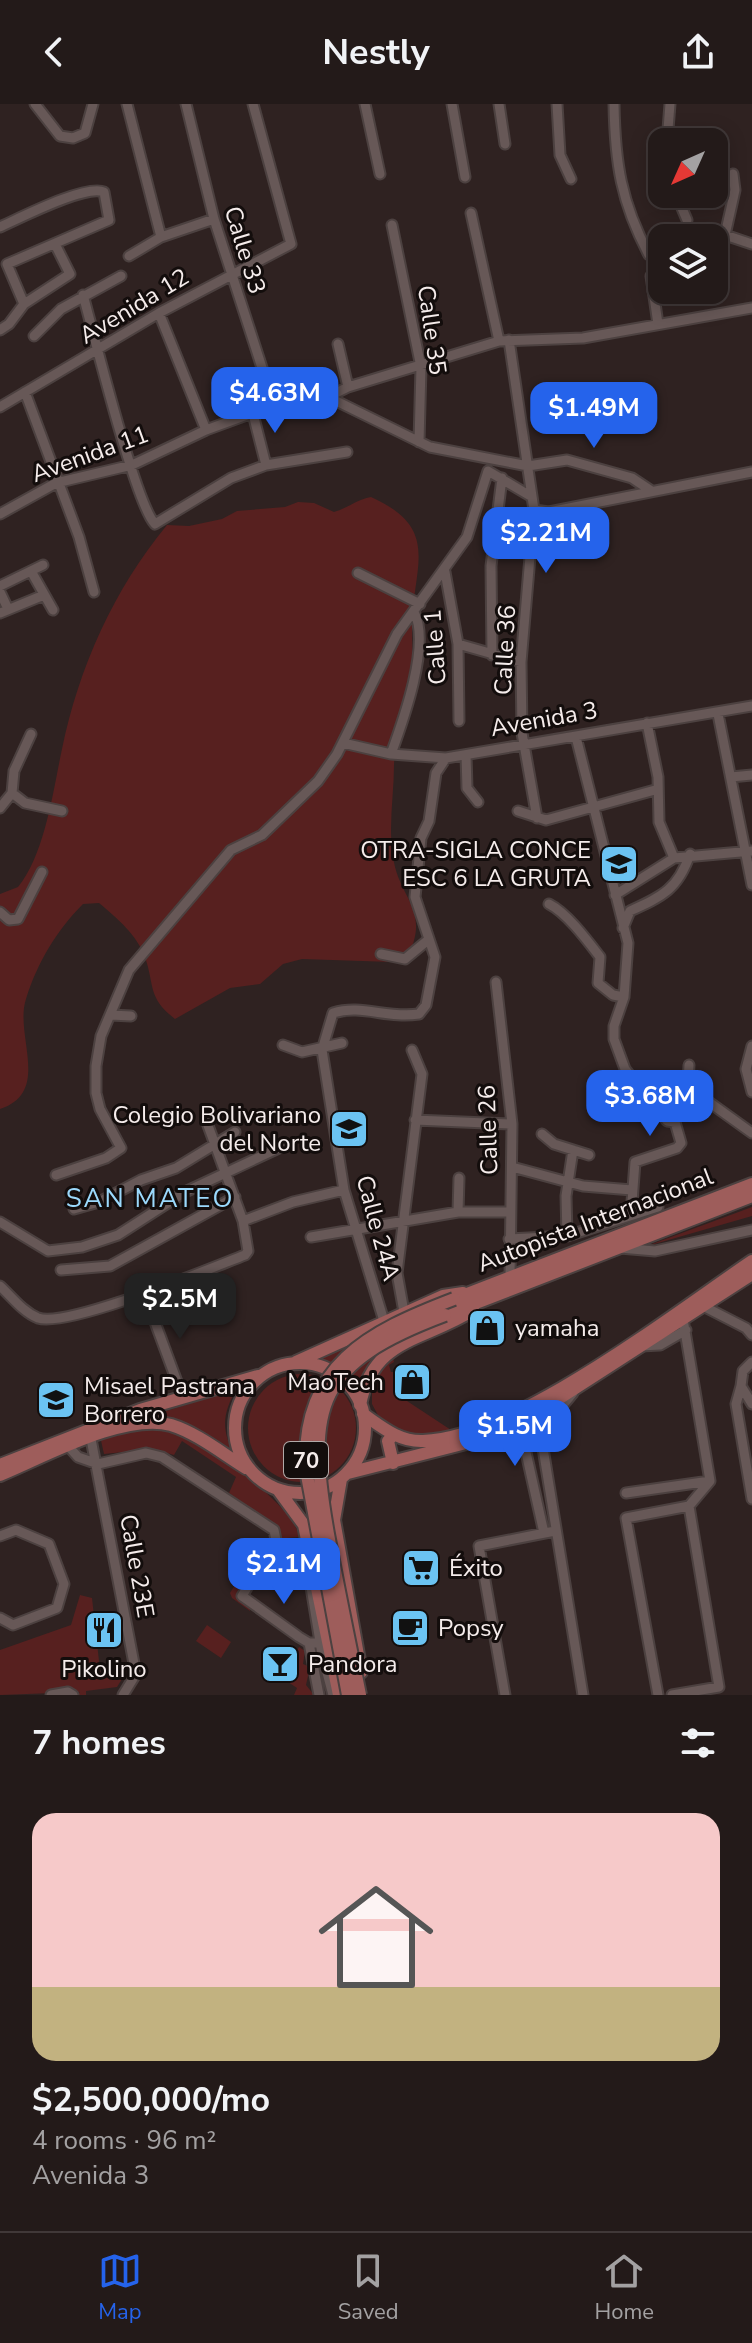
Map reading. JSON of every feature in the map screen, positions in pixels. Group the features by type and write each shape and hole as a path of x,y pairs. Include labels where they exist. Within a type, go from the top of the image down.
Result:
{"main road":[{"name":"Autopista Internacional","path":"348,1695 306,1470 305,1449 311,1414 325,1383 357,1346 392,1325 752,1184"},
{"name":"Autopista Internacional","path":"363,1695 317,1469 320,1420 333,1389 363,1354 396,1334 752,1196"},
{"path":"289,1364 312,1364 330,1371 346,1383 362,1410 393,1435 423,1441 439,1439 499,1421 523,1410 752,1261"},
{"path":"276,1489 310,1493 344,1476 470,1442 532,1416 639,1346 684,1325 703,1306 752,1274"},
{"path":"0,1465 140,1410 262,1375 443,1296 470,1292"},
{"name":"Autopista Internacional","path":"362,1410 368,1376 382,1356 456,1321 493,1297"},
{"path":"252,1472 240,1452 235,1422 245,1392 262,1375"},
{"path":"362,1410 363,1445 344,1476 334,1520 363,1695"},
{"path":"0,1475 129,1425 170,1425 252,1472 276,1489 301,1517 339,1695"},
{"path":"393,1435 388,1441 393,1463"}],"street":[{"path":"35,104 49,126 60,136 73,138 85,133 93,104"},
{"path":"127,104 161,237"},
{"name":"Calle 33","path":"186,104 214,219 274,405"},
{"name":"Avenida 12","path":"0,407 230,273 291,244 253,104"},
{"path":"365,104 380,174"},
{"path":"452,104 465,177"},
{"path":"499,104 505,144"},
{"path":"557,104 560,155 571,179"},
{"path":"614,104 615,164 631,220 648,253"},
{"path":"668,128 670,104"},
{"path":"727,224 735,190 733,174"},
{"path":"0,227 56,202 102,190 109,220 56,246 7,264 24,304"},
{"path":"682,208 687,220"},
{"name":"Calle 36","path":"471,213 504,340 534,510 521,662 524,746 537,818"},
{"path":"129,256 161,237 214,219"},
{"name":"Calle 35","path":"392,225 421,367 419,442"},
{"path":"728,236 752,244"},
{"path":"0,330 9,324 24,304 70,274 56,246"},
{"path":"34,336 61,309 121,276"},
{"path":"83,295 132,465 149,516 159,524 202,493 266,465 347,452"},
{"path":"655,304 658,324"},
{"name":"Avenida 11","path":"0,514 56,483 132,465 206,430 274,405 328,397 348,387 504,340 583,338 752,308"},
{"path":"159,313 206,430"},
{"path":"338,344 348,387"},
{"path":"25,392 56,483 79,537 94,592"},
{"path":"328,397 419,442 528,466 567,460 632,478 650,490"},
{"path":"253,414 266,465"},
{"path":"56,1175 106,1158 121,1148 96,1093 101,1036 129,970 231,850 262,835 318,781 343,743 397,634 445,572 467,537 490,459"},
{"path":"488,471 532,497"},
{"path":"534,510 549,512 752,472"},
{"path":"492,655 491,566 502,478"},
{"path":"43,565 0,589 4,611 44,595"},
{"path":"31,571 53,610"},
{"name":"Calle 1","path":"445,572 458,644 459,721"},
{"path":"358,573 417,608 420,626 414,673 407,709 391,754"},
{"path":"458,644 521,662"},
{"name":"Avenida 3","path":"343,743 391,754 446,758 752,706"},
{"path":"718,714 748,852 752,885"},
{"path":"647,723 658,777 655,790 659,822 674,858"},
{"path":"1,803 12,793 14,771 31,734"},
{"path":"576,737 628,943 624,997 613,1033 618,1054 655,1107 667,1121 675,1122 681,1146 638,1159 631,1215"},
{"path":"466,755 467,788 478,802"},
{"path":"322,1050 333,1013 351,1007 389,1017 424,1011 434,968 415,897 421,838 429,821 436,773 446,758"},
{"path":"731,777 752,775"},
{"path":"518,811 546,820 655,790"},
{"path":"12,793 25,803 62,811"},
{"path":"615,895 674,858 690,854 748,852"},
{"path":"623,929 630,911 656,899 680,880 690,854"},
{"path":"0,912 9,920 18,919 42,872"},
{"path":"549,904 568,917 574,929 600,957 598,983 605,990 624,997"},
{"path":"381,954 405,959 428,940"},
{"name":"Calle 26","path":"496,982 512,1124 508,1212 510,1277"},
{"path":"111,1015 131,1016"},
{"path":"283,1045 302,1052 322,1050 342,1043"},
{"path":"752,1046 746,1069 752,1092"},
{"name":"Calle 24A","path":"322,1050 344,1190 384,1321"},
{"path":"404,1312 397,1273 422,1074 412,1050"},
{"path":"689,1065 688,1083 695,1092 752,1133"},
{"path":"0,1286 26,1311 49,1320 145,1295 245,1255 248,1251 243,1221 206,1120"},
{"path":"415,1120 512,1124"},
{"path":"74,1209 99,1202 141,1180 176,1168 235,1132"},
{"path":"542,1134 554,1144 589,1155"},
{"path":"0,1222 48,1251 82,1247 118,1235 159,1207 225,1171 283,1146"},
{"path":"567,1236 568,1182 573,1150"},
{"path":"512,1167 568,1182 632,1190"},
{"path":"458,1212 459,1178"},
{"path":"243,1221 293,1202 344,1190"},
{"path":"61,1270 110,1266 235,1197"},
{"path":"509,1239 567,1236 658,1207"},
{"path":"311,1237 458,1212 508,1212"},
{"path":"620,1248 655,1251 752,1230"},
{"path":"145,1295 183,1398"},
{"path":"703,1306 746,1328 752,1335"},
{"path":"658,1695 626,1518 689,1506 710,1481 684,1325"},
{"path":"751,1361 736,1404 752,1499"},
{"path":"741,1386 752,1404"},
{"path":"575,1390 549,1422 542,1442 583,1695"},
{"path":"470,1442 507,1438 525,1448 544,1533"},
{"name":"Calle 23E","path":"91,1439 136,1674 123,1695"},
{"path":"69,1447 78,1457 98,1464 146,1453 162,1457 274,1530 276,1540 242,1596 314,1643 333,1695"},
{"path":"626,1493 710,1481"},
{"path":"672,1695 719,1687 689,1506"},
{"path":"541,1515 552,1514"},
{"path":"0,1536 16,1530 49,1544 64,1584 57,1608 13,1625 0,1618"},
{"path":"505,1695 479,1546 555,1531"},
{"path":"309,1547 319,1695"},
{"path":"51,1695 68,1692 73,1695"}],"shaded area":[{"path":"371,497 393,509 408,523 416,537 418,552 412,627 412,696 394,757 391,822 396,870 411,904 416,925 409,954 392,962 302,959 283,964 260,984 230,988 175,1019 156,997 145,957 132,934 99,903 83,904 49,948 36,973 24,1013 28,1076 24,1090 16,1101 0,1109 0,894 18,887 35,857 47,821 78,688 101,630 131,575 167,525 189,526 222,519 237,511 285,507 298,502 314,503 334,512"},
{"path":"752,1207 752,1216 644,1247"},
{"path":"378,1333 385,1348 361,1388 316,1358"},
{"path":"392,1354 394,1362 389,1365 391,1372 395,1372 407,1401 451,1430 450,1436 402,1433 379,1417 372,1404 372,1379"},
{"path":"302,1374 323,1378 340,1390 352,1407 356,1428 352,1449 340,1466 323,1478 302,1482 281,1478 264,1466 252,1449 248,1428 252,1407 264,1390 281,1378"},
{"path":"237,1389 225,1420 233,1452 182,1422 150,1416"},
{"path":"149,1427 180,1434 229,1463 283,1509 299,1537 275,1539 274,1525 229,1493 236,1477 182,1441 174,1455 152,1449 104,1454 100,1436"},
{"path":"260,1544 268,1551 243,1591 248,1595 250,1611 230,1593"},
{"path":"80,1595 92,1598 101,1679 127,1671 117,1687 86,1691 86,1695 73,1695 80,1692 0,1695 0,1650 71,1625"},
{"path":"207,1625 231,1642 221,1658 196,1641"},
{"path":"299,1647 305,1651 303,1664 310,1667 306,1685 314,1695 294,1695 297,1688 282,1678"}],"place":[{"name":"OTRA-SIGLA CONCE ESC 6 LA GRUTA","path":"619,864"},
{"name":"Colegio Bolivariano del Norte","path":"349,1129"},
{"name":"yamaha","path":"487,1328"},
{"name":"MaoTech","path":"412,1382"},
{"name":"Misael Pastrana Borrero","path":"56,1400"},
{"name":"Éxito","path":"421,1568"},
{"name":"Popsy","path":"410,1628"},
{"name":"Pikolino","path":"104,1630"},
{"name":"Pandora","path":"280,1664"}],"district":[{"name":"SAN MATEO","path":"150,1198"}]}
